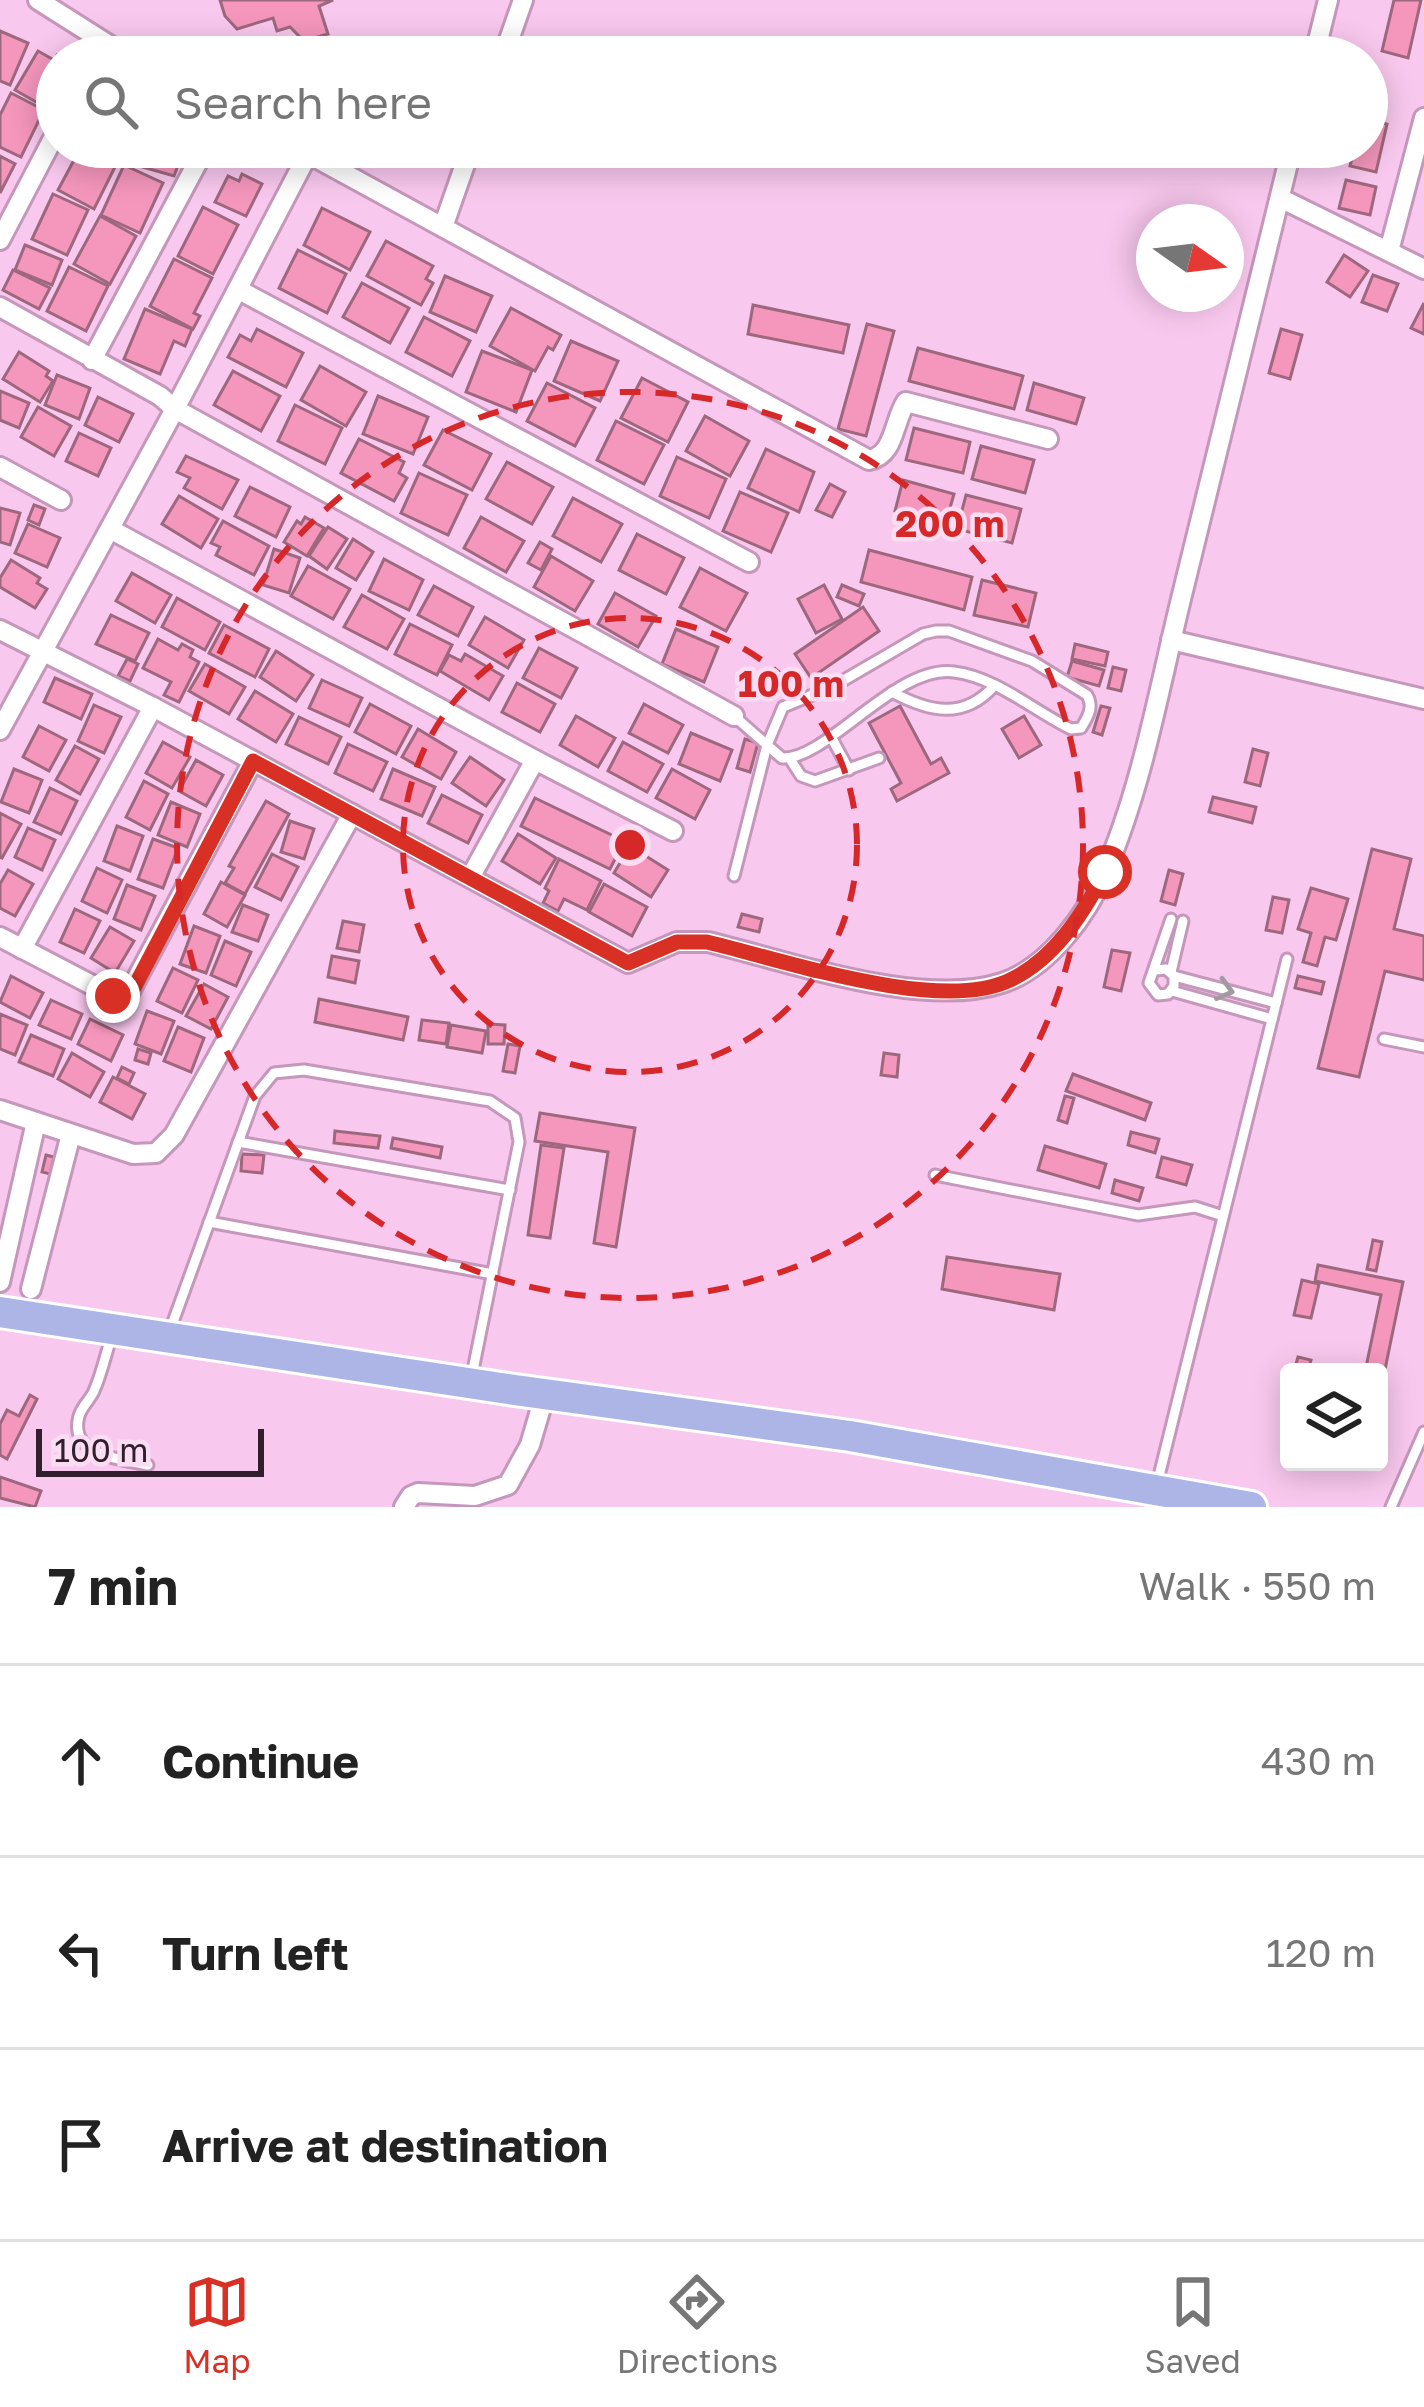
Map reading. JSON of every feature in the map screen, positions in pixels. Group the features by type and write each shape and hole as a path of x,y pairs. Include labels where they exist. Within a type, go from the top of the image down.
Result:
{"main road":[{"path":"0,1312 850,1436 1155,1498 1251,1507"}],"street":[{"path":"38,0 82,36"},
{"path":"510,36 523,0"},
{"path":"1319,36 1328,0"},
{"path":"1389,251 1424,118"},
{"path":"0,240 38,168"},
{"path":"92,360 194,168"},
{"path":"0,730 176,409 294,168"},
{"path":"335,168 869,460 887,451 906,402 1048,439"},
{"path":"443,227 464,168"},
{"path":"0,630 153,707 628,963 677,942 707,942 916,992 964,992 1007,982 1046,955 1080,919 1105,872 1171,640 1287,168"},
{"path":"1280,198 1424,269"},
{"path":"238,290 748,562"},
{"path":"0,307 734,716"},
{"path":"0,467 61,500"},
{"path":"110,529 673,831"},
{"path":"1171,640 1424,699"},
{"path":"22,949 153,707"},
{"path":"471,876 535,760"},
{"path":"0,937 113,996 129,993 253,761"},
{"path":"0,1110 133,1154 156,1153 174,1135 352,814"},
{"path":"0,1282 36,1122"},
{"path":"32,1289 71,1134"},
{"path":"404,1507 418,1493 476,1496 508,1485 530,1444 545,1394"}],"lane":[{"path":"734,876 778,713 788,703 832,687 923,634 949,631 1032,661 1087,695 1091,708 1076,730 994,686 947,671 922,676 892,692 790,759"},
{"path":"892,692 915,705 954,710 981,700 994,686"},
{"path":"734,716 774,754 790,759 801,776 815,781 879,758"},
{"path":"830,735 849,770"},
{"path":"1172,991 1177,920 1149,978 1150,988 1158,995 1172,991 1272,1019"},
{"path":"1155,1498 1287,959"},
{"path":"1156,970 1276,1004"},
{"path":"1384,1039 1424,1047"},
{"path":"167,1338 255,1096 274,1073 304,1070 490,1101 515,1118 519,1142 470,1383"},
{"path":"238,1142 510,1190"},
{"path":"935,1175 1138,1215 1195,1207 1223,1216"},
{"path":"209,1222 493,1274"},
{"path":"114,1329 93,1394 78,1419 78,1434 99,1454 148,1465"},
{"path":"1390,1507 1424,1432"}],"building":[{"path":"220,0 333,0 319,6 328,34 321,36 299,36 290,27 277,31 273,18 237,29 225,16"},
{"path":"1394,0 1421,0 1408,58 1388,53 1386,36"},
{"path":"0,31 28,43 10,85 0,81"},
{"path":"36,54 36,102 15,90"},
{"path":"11,93 36,106 36,126 21,157 0,147 0,115"},
{"path":"0,156 15,164 0,193"},
{"path":"70,168 114,168 94,209 58,190"},
{"path":"123,168 163,183 140,233 101,215"},
{"path":"146,168 177,168 174,176"},
{"path":"242,174 262,184 246,216 215,202 228,176 239,181"},
{"path":"1346,180 1376,187 1370,215 1339,208"},
{"path":"53,194 88,210 67,255 32,239"},
{"path":"203,207 238,225 213,274 178,256"},
{"path":"322,208 370,232 350,270 304,245"},
{"path":"100,216 136,236 110,284 74,264"},
{"path":"386,241 433,266 426,279 433,283 421,305 367,276"},
{"path":"25,245 62,260 52,285 15,270"},
{"path":"298,250 346,274 327,313 279,288"},
{"path":"1344,255 1368,271 1350,297 1327,282"},
{"path":"174,259 212,278 194,313 200,316 193,329 150,306"},
{"path":"69,267 108,286 86,331 47,311"},
{"path":"13,270 50,288 39,309 3,290"},
{"path":"1373,275 1398,284 1387,311 1362,302"},
{"path":"445,276 492,296 476,332 430,312"},
{"path":"362,283 409,308 390,343 343,317"},
{"path":"1424,303 1424,334 1411,328"},
{"path":"753,305 849,325 843,353 748,334"},
{"path":"511,308 561,335 535,371 490,346"},
{"path":"145,309 192,329 185,346 174,341 160,374 124,359"},
{"path":"424,317 470,341 452,376 406,352"},
{"path":"867,324 894,331 866,436 838,429"},
{"path":"257,329 303,353 286,387 228,357 240,335 251,341"},
{"path":"1281,329 1302,335 1290,379 1269,373"},
{"path":"571,341 618,361 600,401 554,381"},
{"path":"918,348 1023,376 1014,409 909,381"},
{"path":"482,351 532,370 516,412 466,392"},
{"path":"19,352 49,371 46,376 53,381 40,402 3,379"},
{"path":"320,366 366,392 346,426 301,400"},
{"path":"233,371 280,396 261,431 214,405"},
{"path":"57,375 90,388 79,419 45,405"},
{"path":"642,378 688,402 668,442 621,418"},
{"path":"547,383 595,408 575,446 527,421"},
{"path":"1034,383 1084,398 1076,424 1027,410"},
{"path":"0,391 29,403 19,428 0,420"},
{"path":"378,396 428,417 413,454 363,434"},
{"path":"98,397 133,414 119,442 85,425"},
{"path":"295,405 342,428 325,464 278,441"},
{"path":"38,407 71,426 54,456 21,437"},
{"path":"705,416 749,441 730,476 686,451"},
{"path":"616,421 664,445 644,484 597,460"},
{"path":"914,428 970,442 963,473 906,460"},
{"path":"443,430 491,454 472,490 424,465"},
{"path":"79,433 111,448 98,476 66,461"},
{"path":"359,439 404,462 399,473 407,478 394,501 341,473"},
{"path":"981,446 1034,460 1025,493 972,479"},
{"path":"766,449 814,472 799,512 748,488"},
{"path":"186,456 238,480 222,509 184,488 190,478 177,472"},
{"path":"677,457 726,479 709,518 660,496"},
{"path":"507,462 553,487 532,524 486,499"},
{"path":"419,473 467,495 448,535 401,513"},
{"path":"903,480 954,494 945,525 895,511"},
{"path":"830,484 845,492 832,517 816,510"},
{"path":"250,487 290,507 276,537 235,516"},
{"path":"740,492 788,513 771,552 723,531"},
{"path":"966,495 1021,509 1012,543 957,529"},
{"path":"179,496 218,519 201,548 162,524"},
{"path":"573,498 622,524 601,562 553,536"},
{"path":"34,505 45,509 39,525 28,520"},
{"path":"0,508 20,513 10,545 0,542"},
{"path":"305,517 324,528 307,556 284,542"},
{"path":"481,517 524,541 506,572 464,548"},
{"path":"223,521 269,546 254,575 216,555 220,547 211,543"},
{"path":"28,524 60,538 47,567 15,553"},
{"path":"328,527 347,539 327,569 309,556"},
{"path":"637,534 684,558 666,594 619,570"},
{"path":"353,539 373,552 356,580 336,568"},
{"path":"540,542 552,549 541,570 528,563"},
{"path":"274,549 300,558 289,593 263,585"},
{"path":"869,550 972,577 964,610 861,582"},
{"path":"551,556 593,581 575,611 534,587"},
{"path":"384,559 423,580 409,610 369,591"},
{"path":"11,560 40,578 37,583 47,589 35,608 0,587"},
{"path":"308,566 350,589 333,619 291,596"},
{"path":"700,568 747,593 726,631 680,607"},
{"path":"132,573 171,595 155,623 116,601"},
{"path":"982,580 1036,593 1028,627 974,615"},
{"path":"824,585 842,619 816,633 798,599"},
{"path":"842,585 864,594 859,606 837,597"},
{"path":"434,586 473,607 458,636 418,615"},
{"path":"615,593 656,616 638,647 598,624"},
{"path":"362,595 404,619 387,649 344,627"},
{"path":"177,598 220,622 205,650 162,627"},
{"path":"863,607 879,631 811,678 795,654"},
{"path":"111,615 149,633 135,661 96,644"},
{"path":"485,617 524,640 508,668 469,645"},
{"path":"410,624 452,645 437,675 395,654"},
{"path":"224,625 269,649 255,677 209,653"},
{"path":"676,629 718,647 704,682 662,664"},
{"path":"158,639 178,650 182,644 193,650 190,657 199,662 179,702 164,695 171,682 143,668"},
{"path":"1075,644 1108,652 1105,666 1072,659"},
{"path":"539,648 577,668 561,698 523,678"},
{"path":"276,651 313,675 296,701 260,677"},
{"path":"465,654 503,676 489,700 440,671 449,655 461,661"},
{"path":"127,659 138,664 130,681 118,676"},
{"path":"1072,661 1104,670 1099,686 1067,677"},
{"path":"205,664 245,687 229,714 189,691"},
{"path":"1113,667 1126,670 1121,691 1108,688"},
{"path":"55,678 92,694 81,719 44,702"},
{"path":"322,680 362,698 349,726 309,708"},
{"path":"517,683 555,704 540,732 502,712"},
{"path":"255,691 293,714 276,742 238,719"},
{"path":"370,704 411,726 396,754 355,732"},
{"path":"644,704 683,725 668,753 629,733"},
{"path":"94,705 121,717 104,753 78,741"},
{"path":"900,706 931,764 941,758 949,773 897,801 891,789 901,783 869,723"},
{"path":"1101,706 1110,708 1102,735 1093,732"},
{"path":"576,716 615,738 598,767 560,745"},
{"path":"1024,716 1041,745 1019,758 1002,729"},
{"path":"299,717 341,737 328,764 286,744"},
{"path":"39,726 66,740 49,771 23,757"},
{"path":"418,729 456,752 441,779 402,757"},
{"path":"691,733 732,750 720,781 679,764"},
{"path":"745,739 758,743 750,772 737,768"},
{"path":"163,742 190,757 172,788 146,773"},
{"path":"623,742 663,764 647,792 608,771"},
{"path":"348,744 387,762 373,791 335,773"},
{"path":"75,746 99,759 80,794 56,780"},
{"path":"1253,749 1268,753 1260,786 1245,782"},
{"path":"470,757 504,780 486,806 452,783"},
{"path":"196,760 223,775 206,806 179,791"},
{"path":"14,769 42,780 29,813 1,802"},
{"path":"393,769 435,787 422,816 381,799"},
{"path":"672,769 710,790 695,819 656,798"},
{"path":"144,781 168,794 150,830 126,817"},
{"path":"50,788 77,801 61,834 34,822"},
{"path":"442,795 482,815 468,843 428,823"},
{"path":"1213,797 1256,807 1252,823 1209,812"},
{"path":"535,798 624,841 610,869 521,826"},
{"path":"266,801 289,814 245,894 225,883 234,868 229,866"},
{"path":"171,802 200,814 187,847 158,835"},
{"path":"0,813 21,824 2,858 0,857"},
{"path":"290,821 314,829 304,859 281,852"},
{"path":"117,826 143,836 130,871 104,861"},
{"path":"28,828 55,840 42,870 15,857"},
{"path":"518,834 556,858 540,884 502,861"},
{"path":"153,839 178,848 163,888 138,879"},
{"path":"630,846 668,870 651,897 614,873"},
{"path":"1372,849 1411,859 1394,929 1424,936 1424,980 1385,971 1359,1077 1318,1068"},
{"path":"272,854 298,867 281,900 255,887"},
{"path":"559,859 601,881 587,910 564,899 558,911 543,903"},
{"path":"97,868 122,880 107,913 82,901"},
{"path":"8,870 33,884 15,916 0,908 0,884"},
{"path":"1169,870 1183,874 1175,905 1161,901"},
{"path":"221,882 245,895 227,927 204,914"},
{"path":"604,884 647,907 632,936 589,912"},
{"path":"127,885 155,896 141,930 114,919"},
{"path":"1311,888 1348,899 1336,940 1325,937 1317,966 1303,962 1311,933 1298,929"},
{"path":"1273,897 1289,900 1282,933 1266,930"},
{"path":"243,905 268,915 258,941 232,932"},
{"path":"75,909 100,921 84,953 60,942"},
{"path":"742,914 762,919 759,932 738,927"},
{"path":"343,921 364,925 359,952 337,948"},
{"path":"194,926 220,936 206,973 180,964"},
{"path":"110,927 134,941 115,973 91,958"},
{"path":"225,941 251,952 236,986 211,975"},
{"path":"1112,950 1130,953 1121,991 1104,987"},
{"path":"332,956 359,961 355,983 328,977"},
{"path":"173,968 198,980 182,1013 157,1001"},
{"path":"11,976 43,993 30,1018 0,1002"},
{"path":"1298,976 1324,982 1321,994 1295,988"},
{"path":"204,984 228,997 211,1029 186,1016"},
{"path":"319,999 408,1017 403,1040 315,1022"},
{"path":"51,1000 82,1014 71,1039 39,1025"},
{"path":"147,1011 174,1021 161,1054 135,1044"},
{"path":"0,1014 27,1025 15,1055 0,1049"},
{"path":"90,1019 123,1035 111,1061 78,1044"},
{"path":"422,1020 449,1023 446,1044 419,1040"},
{"path":"488,1024 505,1025 504,1044 488,1044"},
{"path":"451,1025 486,1031 482,1053 447,1047"},
{"path":"178,1027 204,1038 191,1072 164,1061"},
{"path":"31,1035 64,1049 53,1076 19,1062"},
{"path":"508,1044 520,1046 515,1073 503,1071"},
{"path":"138,1049 151,1053 148,1064 135,1060"},
{"path":"72,1053 104,1072 90,1097 58,1079"},
{"path":"884,1053 899,1055 897,1077 881,1075"},
{"path":"122,1067 134,1073 129,1084 117,1078"},
{"path":"1073,1074 1151,1103 1145,1120 1066,1091"},
{"path":"113,1077 145,1094 132,1119 100,1102"},
{"path":"1065,1096 1074,1098 1067,1123 1058,1120"},
{"path":"540,1113 635,1128 616,1247 594,1243 608,1152 535,1141"},
{"path":"335,1131 380,1136 378,1148 334,1143"},
{"path":"1131,1132 1159,1139 1155,1153 1128,1145"},
{"path":"393,1138 442,1147 440,1158 391,1148"},
{"path":"541,1145 564,1148 550,1238 528,1235"},
{"path":"1045,1146 1106,1164 1099,1188 1038,1170"},
{"path":"242,1154 264,1155 262,1173 241,1171"},
{"path":"46,1155 54,1157 50,1174 42,1172"},
{"path":"1162,1157 1192,1165 1186,1185 1157,1177"},
{"path":"1115,1180 1143,1188 1139,1201 1112,1193"},
{"path":"1373,1240 1382,1242 1376,1271 1367,1269"},
{"path":"947,1257 1060,1274 1054,1310 942,1289"},
{"path":"1318,1265 1403,1282 1386,1363 1367,1363 1381,1295 1315,1281"},
{"path":"1302,1280 1319,1284 1311,1318 1294,1315"},
{"path":"30,1395 37,1399 7,1459 0,1455 0,1424 7,1410 19,1416"},
{"path":"0,1477 41,1491 35,1507 0,1498"}],"route":[{"path":"113,996 129,993 135,986 253,761 628,963 677,942 707,942 916,992 964,992 1007,982 1046,955 1080,919 1105,872"}]}
